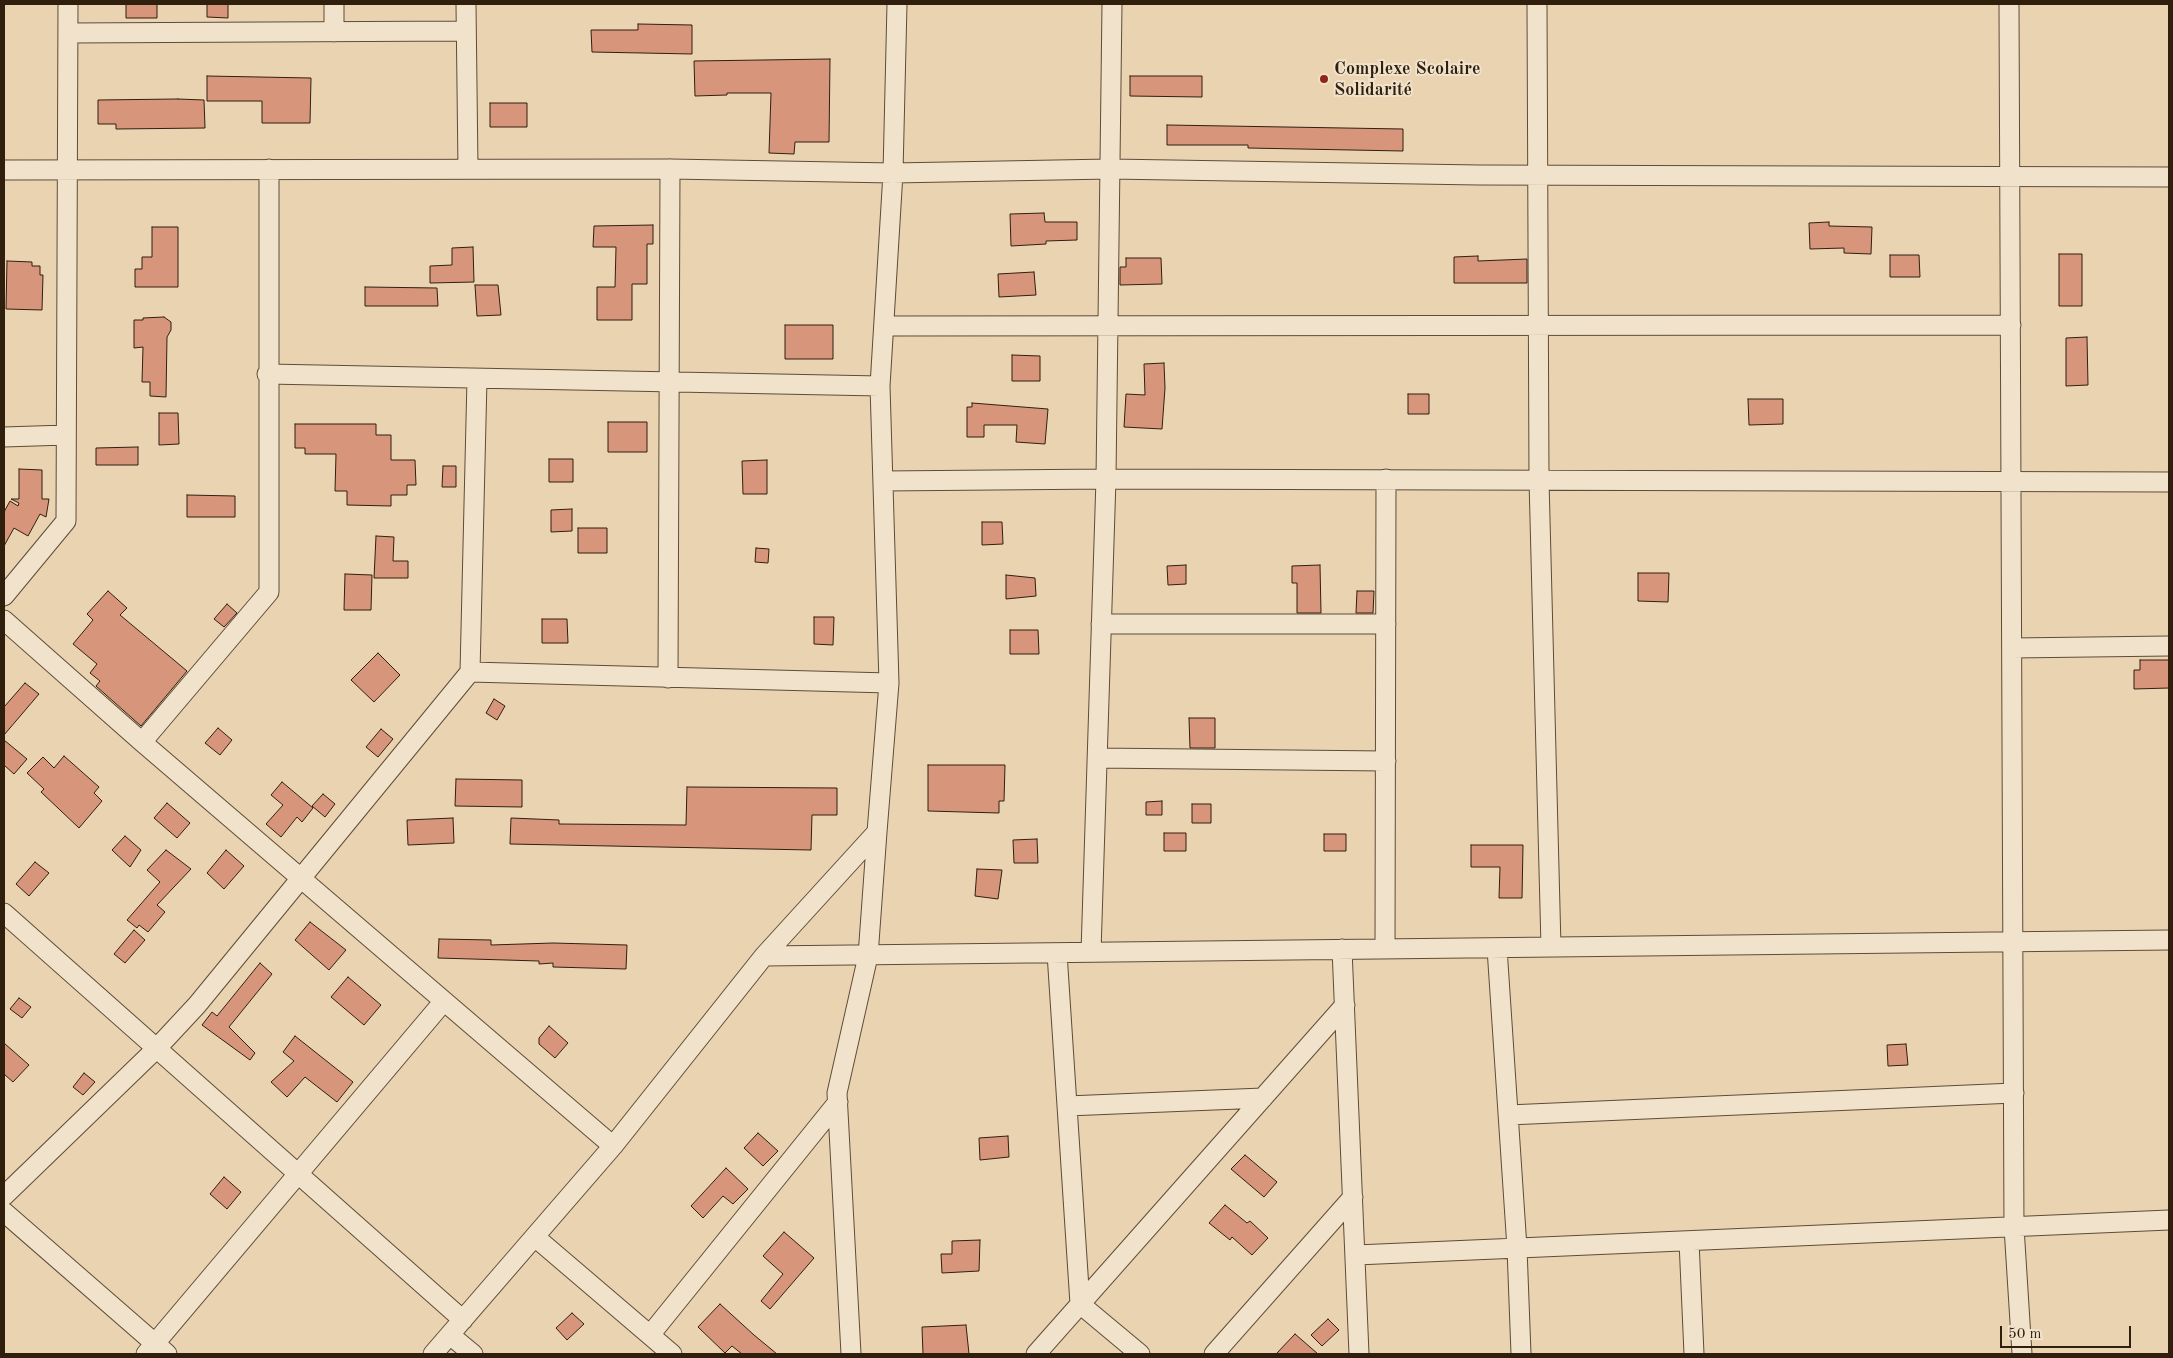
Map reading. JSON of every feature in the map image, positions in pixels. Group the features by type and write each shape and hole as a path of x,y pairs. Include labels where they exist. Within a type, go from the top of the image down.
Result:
{"street":[{"path":"4,596 66,521 68,4"},
{"path":"334,4 334,32"},
{"path":"466,4 468,169"},
{"path":"851,1354 837,1093 868,956 889,683 880,386 893,173 897,4"},
{"path":"1091,952 1106,479 1112,4"},
{"path":"1537,4 1539,480 1551,947"},
{"path":"2009,4 2014,1227 2022,1354"},
{"path":"68,33 466,31"},
{"path":"142,742 269,592 269,169"},
{"path":"668,678 670,169"},
{"path":"4,170 670,169 893,173 1110,169 1538,175 2010,178 2169,177"},
{"path":"884,326 2011,325"},
{"path":"268,374 477,379 670,380 880,386"},
{"path":"4,1196 156,1048 197,1005 470,672 477,379"},
{"path":"4,437 66,435"},
{"path":"883,481 1106,479 2169,482"},
{"path":"1385,949 1386,480"},
{"path":"4,620 142,742 613,1146"},
{"path":"1101,624 1386,624"},
{"path":"2012,648 2169,646"},
{"path":"470,672 889,683"},
{"path":"1097,758 1386,761"},
{"path":"433,1354 613,1146 764,956 877,832"},
{"path":"4,913 463,1320"},
{"path":"764,956 2169,940"},
{"path":"1496,948 1517,1248 1521,1354"},
{"path":"1342,950 1359,1354"},
{"path":"1057,953 1080,1304 1140,1354"},
{"path":"4,1212 156,1351 298,1173 444,1001"},
{"path":"1036,1354 1345,1005"},
{"path":"1508,1115 2014,1093"},
{"path":"1067,1106 1263,1098"},
{"path":"650,1335 838,1102"},
{"path":"1214,1354 1353,1197"},
{"path":"1356,1256 2169,1220"},
{"path":"535,1237 672,1354"},
{"path":"1690,1241 1694,1354"},
{"path":"450,1334 473,1354"}],"building":[{"path":"126,4 157,4 157,18 126,18"},
{"path":"207,4 228,4 228,18 207,17"},
{"path":"638,24 692,25 692,54 592,52 591,30 638,30"},
{"path":"830,59 829,142 795,142 794,154 769,153 771,93 727,93 727,95 695,96 694,61"},
{"path":"207,76 311,78 310,123 262,123 262,101 207,101"},
{"path":"1130,76 1202,76 1202,97 1130,96"},
{"path":"98,100 204,100 205,128 116,129 116,124 98,124"},
{"path":"490,103 527,103 527,127 490,127"},
{"path":"1167,125 1403,129 1403,151 1248,148 1248,145 1167,145"},
{"path":"1044,213 1045,222 1077,222 1077,240 1046,241 1046,244 1011,246 1010,214"},
{"path":"1829,222 1829,226 1872,227 1871,254 1844,253 1844,248 1810,249 1809,223"},
{"path":"653,225 653,244 647,244 647,284 632,284 632,320 597,320 597,287 615,287 616,247 593,247 594,226"},
{"path":"152,227 178,227 178,287 135,287 135,269 142,269 142,257 152,257"},
{"path":"473,247 474,282 430,283 430,266 452,265 452,248"},
{"path":"2059,254 2082,254 2082,306 2059,306"},
{"path":"1890,255 1919,255 1920,277 1890,277"},
{"path":"1478,256 1478,261 1527,259 1527,283 1454,283 1454,257"},
{"path":"1126,258 1161,258 1162,284 1120,285 1120,267 1126,267"},
{"path":"7,261 32,262 32,266 40,266 40,275 43,275 42,310 6,309"},
{"path":"1034,272 1036,295 999,297 998,274"},
{"path":"475,285 498,285 501,315 477,316"},
{"path":"365,287 437,288 438,306 365,306"},
{"path":"164,317 171,322 171,330 167,337 166,397 150,396 150,382 142,382 143,347 134,348 134,320"},
{"path":"785,325 833,325 833,359 785,359"},
{"path":"2087,337 2088,385 2066,386 2066,338"},
{"path":"1012,355 1040,356 1040,381 1012,381"},
{"path":"1164,363 1165,388 1162,429 1124,427 1126,394 1145,395 1144,364"},
{"path":"1408,394 1429,394 1429,414 1408,414"},
{"path":"1748,399 1783,399 1783,424 1749,425"},
{"path":"972,403 1048,409 1045,444 1016,442 1017,425 984,425 984,437 967,437 967,407 972,407"},
{"path":"159,413 178,413 179,444 159,445"},
{"path":"608,422 647,422 647,452 608,452"},
{"path":"295,424 376,424 376,435 391,435 391,460 415,460 416,485 407,485 407,495 391,495 391,506 347,505 347,491 335,491 336,454 305,454 305,448 295,448"},
{"path":"138,447 138,465 96,465 96,448"},
{"path":"549,459 573,459 573,482 549,482"},
{"path":"767,460 767,494 743,494 742,461"},
{"path":"443,466 456,466 456,487 442,487"},
{"path":"19,469 42,470 42,499 49,499 46,517 40,514 28,536 14,528 4,546 4,512 10,501 18,506 19,503 11,499 19,499"},
{"path":"187,495 235,496 235,517 187,517"},
{"path":"572,509 572,531 551,532 551,510"},
{"path":"982,522 1002,522 1003,544 982,545"},
{"path":"578,528 607,528 607,553 578,553"},
{"path":"376,536 394,537 393,561 408,561 408,578 374,578"},
{"path":"756,548 769,549 768,563 755,562"},
{"path":"1186,565 1186,584 1168,585 1167,566"},
{"path":"1320,565 1321,613 1297,613 1297,583 1292,583 1292,566"},
{"path":"1638,573 1669,573 1668,602 1638,601"},
{"path":"345,574 372,575 371,610 344,610"},
{"path":"1006,575 1035,578 1036,596 1006,599"},
{"path":"108,591 127,608 120,615 187,671 141,726 96,686 100,681 90,673 97,664 73,644 93,620 87,614"},
{"path":"1357,591 1374,591 1373,613 1356,613"},
{"path":"227,604 237,613 224,627 214,619"},
{"path":"814,617 834,617 833,645 814,644"},
{"path":"542,619 567,619 568,643 542,643"},
{"path":"1010,630 1038,630 1039,654 1010,654"},
{"path":"378,653 400,675 374,702 351,680"},
{"path":"2140,660 2169,660 2169,688 2134,689 2134,670 2140,670"},
{"path":"25,683 39,694 4,735 4,707"},
{"path":"494,699 505,706 497,720 486,713"},
{"path":"1189,718 1215,718 1215,748 1190,748"},
{"path":"218,728 232,740 220,755 205,743"},
{"path":"381,729 393,739 378,757 366,747"},
{"path":"4,740 27,759 14,774 4,765"},
{"path":"64,756 99,787 94,793 102,801 79,828 41,792 44,789 27,773 43,757 54,768"},
{"path":"928,765 1005,765 1004,801 999,801 999,813 928,811"},
{"path":"456,779 522,780 522,807 455,806"},
{"path":"282,782 313,808 302,822 297,817 281,837 266,824 283,805 271,795"},
{"path":"687,787 837,788 837,815 812,815 811,850 510,844 511,818 559,820 559,824 686,825"},
{"path":"323,794 335,804 325,817 312,806"},
{"path":"1162,801 1162,815 1146,815 1146,802"},
{"path":"167,803 190,823 177,838 154,818"},
{"path":"1192,804 1211,804 1211,823 1192,823"},
{"path":"453,818 454,843 408,845 407,820"},
{"path":"1164,833 1186,833 1186,851 1164,851"},
{"path":"1324,834 1346,834 1346,851 1324,851"},
{"path":"125,836 141,850 130,867 112,850"},
{"path":"1037,839 1038,863 1014,863 1013,840"},
{"path":"1471,845 1523,845 1522,898 1499,898 1500,867 1471,867"},
{"path":"166,850 191,869 157,905 165,912 148,932 139,925 137,928 127,920 160,882 147,870"},
{"path":"226,850 244,866 224,889 207,873"},
{"path":"35,862 49,873 29,896 16,884"},
{"path":"977,869 1002,870 998,899 975,896"},
{"path":"310,922 346,950 329,970 295,940"},
{"path":"134,930 145,940 125,963 114,954"},
{"path":"439,939 491,940 491,945 553,943 627,945 626,969 553,967 553,963 539,964 539,961 438,958"},
{"path":"260,963 272,974 229,1027 255,1053 250,1060 202,1025 212,1012 217,1016"},
{"path":"348,977 381,1005 364,1025 331,997"},
{"path":"19,998 31,1007 22,1018 10,1009"},
{"path":"549,1026 568,1043 555,1058 539,1044 539,1038"},
{"path":"295,1036 353,1082 337,1102 305,1077 287,1097 271,1082 294,1061 283,1052"},
{"path":"4,1043 29,1065 13,1082 4,1074"},
{"path":"1906,1044 1908,1065 1888,1066 1887,1045"},
{"path":"84,1073 95,1082 83,1095 73,1087"},
{"path":"758,1133 778,1151 763,1166 744,1148"},
{"path":"1008,1136 1009,1157 980,1160 979,1138"},
{"path":"1245,1155 1277,1182 1264,1197 1231,1169"},
{"path":"726,1168 748,1189 733,1204 723,1196 703,1218 691,1206"},
{"path":"224,1177 241,1192 227,1209 210,1194"},
{"path":"1225,1205 1247,1223 1250,1221 1268,1238 1252,1255 1232,1237 1230,1240 1209,1223"},
{"path":"784,1232 814,1258 770,1309 761,1301 783,1274 763,1256"},
{"path":"980,1240 979,1271 942,1273 941,1254 952,1254 952,1241"},
{"path":"720,1304 777,1354 742,1354 732,1346 725,1353 698,1327"},
{"path":"572,1313 584,1324 567,1340 556,1328"},
{"path":"1328,1319 1339,1330 1322,1346 1311,1335"},
{"path":"966,1325 969,1354 923,1354 922,1327"},
{"path":"1295,1334 1318,1354 1276,1354"}],"place":[{"name":"Complexe Scolaire Solidarité","path":"1324,79"}]}
